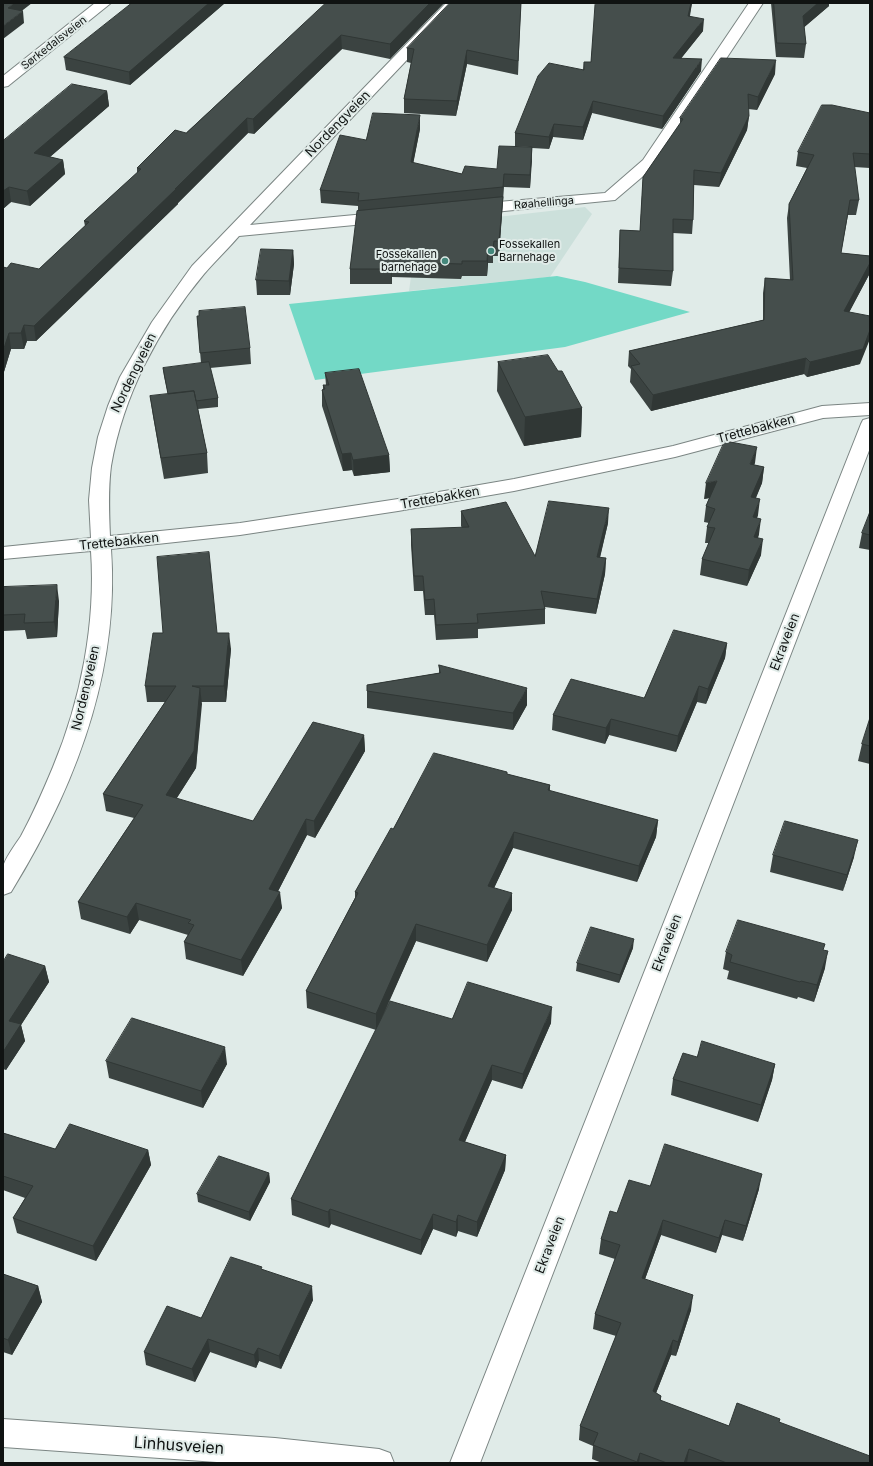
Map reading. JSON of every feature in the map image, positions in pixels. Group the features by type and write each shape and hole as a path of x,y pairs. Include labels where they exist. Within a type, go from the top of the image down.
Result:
{"street":[{"name":"Sørkedalsveien","path":"3,83 104,3"},
{"name":"Nordengveien","path":"3,886 51,797 68,757 80,723 89,688 101,612 104,574 99,500 111,422 120,396 148,342 169,308 198,270 454,3"},
{"name":"Røahellinga","path":"456,210 609,197 649,163 756,3"},
{"path":"234,232 400,216"},
{"name":"Trettebakken","path":"3,553 240,529 398,505 514,485 675,451 822,412 870,409"},
{"name":"Ekraveien","path":"465,1463 870,424"},
{"name":"Linhusveien","path":"3,1433 274,1452 379,1463"}],"shaded area":[{"name":"Fossekallen Barnehage","path":"585,207 592,214 550,277 409,291 418,226"}],"green space":[{"path":"557,276 585,282 690,312 565,347 315,380 289,304"}],"building":[{"path":"3,3 14,3 8,8 23,11 3,26"},
{"path":"132,3 209,3 129,72 64,57"},
{"path":"326,3 430,3 390,44 341,35 253,119 247,118 34,326 24,325 21,333 9,333 3,351 3,267 7,268 11,263 39,269 89,222 84,221 141,169 137,168 175,130 186,133"},
{"path":"450,3 521,3 518,61 467,50 457,101 404,99 414,49 407,48"},
{"path":"596,3 691,3 688,16 704,19 673,58 702,59 663,116 593,101 583,127 554,124 549,137 515,133 538,76 549,63 584,70 584,62 591,62"},
{"path":"774,3 818,3 803,16 806,44 777,43"},
{"path":"721,58 776,60 758,97 748,94 749,116 721,173 694,170 693,220 673,219 673,271 619,268 620,230 640,231 643,177 683,119 680,118"},
{"path":"72,84 107,91 34,153 63,160 27,191 9,187 3,191 3,141"},
{"path":"822,105 832,105 870,113 870,154 853,153 859,200 850,200 841,253 870,256 870,263 844,311 870,316 870,330 863,349 810,362 806,358 653,395 631,366 640,364 629,351 764,320 765,278 793,280 789,204 814,155 798,152"},
{"path":"373,113 420,115 411,162 462,174 465,166 497,169 499,146 532,147 530,175 504,174 503,187 358,201 359,193 320,190 340,135 366,140"},
{"path":"503,197 499,241 494,241 493,248 488,248 487,261 462,261 462,264 392,262 391,269 350,269 357,211"},
{"path":"261,249 293,250 289,281 256,280"},
{"path":"245,307 250,348 200,353 197,316 199,316 199,311"},
{"path":"548,355 558,371 562,371 582,408 525,417 498,362"},
{"path":"209,362 218,398 196,401 194,391 168,394 163,368"},
{"path":"359,369 389,455 353,460 351,453 342,454 322,390 325,389 323,385 329,385 325,373"},
{"path":"194,391 207,453 161,458 150,396"},
{"path":"725,441 757,447 750,464 764,467 751,497 760,499 753,517 761,519 754,537 763,539 749,570 702,559 715,528 707,527 715,509 706,506 717,481 706,483"},
{"path":"549,501 609,508 597,557 606,558 597,599 541,591 545,609 477,614 478,623 436,625 434,599 425,600 423,576 414,576 411,529 469,527 461,511 506,502 535,556"},
{"path":"870,512 870,535 862,533"},
{"path":"209,552 217,633 229,633 224,686 192,686 200,688 194,751 166,795 253,821 313,722 364,735 314,821 306,819 269,889 280,892 241,960 184,942 194,925 188,923 191,920 136,903 127,917 78,902 143,805 103,794 176,686 145,686 153,633 163,633 157,557"},
{"path":"57,585 54,622 24,623 25,614 3,615 3,587"},
{"path":"674,630 727,643 708,689 699,686 678,736 611,719 606,728 553,715 571,679 644,698"},
{"path":"439,665 527,688 513,713 367,691 367,685 440,673"},
{"path":"870,718 870,746 862,744"},
{"path":"434,753 550,785 548,790 658,820 639,866 514,832 488,886 512,893 487,945 416,924 376,1014 306,991 358,893 355,892 391,828 393,829"},
{"path":"785,821 858,840 847,875 773,855"},
{"path":"738,920 825,944 823,950 828,951 817,985 800,982 730,962 732,955 726,952"},
{"path":"591,927 634,939 620,975 577,963"},
{"path":"8,954 45,966 9,1021 21,1024 3,1052 3,962"},
{"path":"468,982 552,1007 523,1074 492,1065 459,1140 506,1155 477,1222 458,1215 456,1222 433,1214 421,1240 330,1209 328,1212 291,1199 390,1001 452,1019"},
{"path":"132,1018 225,1047 201,1091 106,1061"},
{"path":"702,1041 775,1064 761,1105 673,1079 683,1053 697,1057"},
{"path":"70,1124 148,1150 93,1246 13,1218 33,1186 3,1176 3,1133 55,1149"},
{"path":"665,1144 762,1174 746,1226 725,1220 719,1238 663,1220 642,1278 693,1295 678,1342 673,1340 653,1391 661,1396 660,1400 729,1426 737,1403 780,1419 779,1422 870,1456 870,1463 727,1463 689,1449 684,1463 667,1463 640,1453 637,1462 593,1445 598,1433 580,1426 621,1323 595,1314 620,1245 601,1239 610,1211 617,1213 629,1180 650,1186"},
{"path":"219,1156 269,1173 249,1212 197,1194"},
{"path":"231,1257 312,1286 279,1356 258,1348 254,1355 208,1339 192,1369 144,1352 167,1306 201,1318"},
{"path":"3,1274 38,1286 8,1340 3,1338"}],"place":[{"name":"Fossekallen Barnehage","path":"491,251"},
{"name":"Fossekallen barnehage","path":"445,261"}]}
